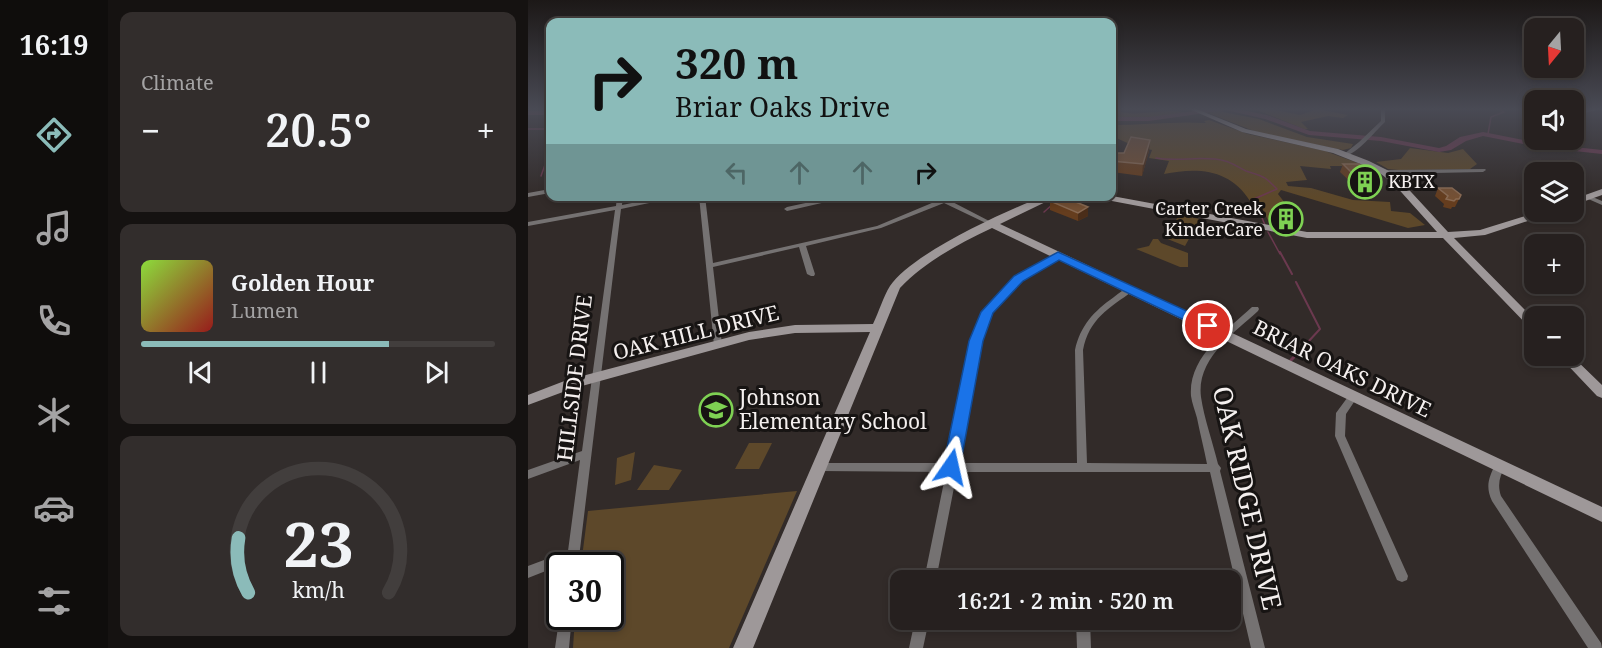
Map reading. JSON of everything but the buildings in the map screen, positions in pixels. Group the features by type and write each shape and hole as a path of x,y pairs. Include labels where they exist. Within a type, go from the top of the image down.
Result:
{"street":[{"path":"1275,138 1346,155 1384,172 1397,182 1446,236 1524,315"},
{"path":"1346,155 1366,138"},
{"path":"1384,172 1483,170"},
{"path":"528,195 546,192"},
{"path":"1584,198 1602,192"},
{"path":"1588,197 1602,203"},
{"path":"1116,199 1297,234 1446,236 1482,233 1524,219"},
{"path":"703,201 718,345"},
{"path":"787,209 825,201"},
{"path":"710,266 879,227 943,201"},
{"name":"BRIAR OAKS DRIVE","path":"943,201 1602,515"},
{"path":"743,648 891,293 908,272 939,250 1043,201"},
{"path":"528,224 620,202"},
{"name":"HILLSIDE DRIVE","path":"574,552 595,378 620,202"},
{"path":"802,245 811,274"},
{"path":"932,570 976,341 987,312 1018,279 1058,255"},
{"path":"1082,468 1079,350 1081,335 1092,318 1130,289"},
{"name":"OAK RIDGE DRIVE","path":"1255,309 1210,350 1199,369 1196,395 1216,468 1258,648"},
{"name":"OAK HILL DRIVE","path":"528,400 595,378 779,330 877,328"},
{"path":"1575,366 1602,393"},
{"path":"1353,396 1341,413 1340,436 1402,576"},
{"path":"528,475 586,454"},
{"path":"1500,466 1492,482 1496,498 1596,648"},
{"path":"819,467 1216,468"},
{"path":"528,572 546,567"},
{"path":"1241,600 1246,600"},
{"path":"562,648 564,630"},
{"path":"916,648 920,630"},
{"path":"1083,630 1084,648"}],"shaded area":[{"path":"1117,138 1267,138 1325,151 1366,166 1330,166 1331,169 1300,166 1307,180 1286,182 1288,186 1311,188 1353,200 1390,202 1391,211 1410,213 1425,225 1408,228 1281,190 1278,194 1295,216 1278,215 1278,222 1269,222 1258,201 1250,201 1233,182 1201,171 1164,174 1169,161 1149,158 1152,150 1134,146"},
{"path":"1285,138 1315,138 1353,144 1351,148 1343,150"},
{"path":"1410,148 1448,153 1463,149 1477,164 1470,169 1399,170 1388,169 1376,162 1401,159"},
{"path":"1179,215 1200,219 1185,246 1165,238"},
{"path":"1153,239 1158,239 1161,243 1188,253 1188,267 1180,267 1136,249 1149,246"},
{"path":"749,443 772,443 759,469 735,469"},
{"path":"635,452 631,480 615,485 617,458"},
{"path":"654,465 682,470 669,490 637,490"},
{"path":"797,491 729,648 573,648 574,630 624,630 624,552 583,552 588,511"}],"waterway":[{"path":"1372,138 1439,150 1466,138"},
{"path":"1504,138 1538,145 1602,152"},
{"path":"1156,158 1217,159 1263,177 1277,189 1254,199 1265,225"},
{"path":"541,176 546,162"},
{"path":"1044,212 1053,204"},
{"path":"1268,232 1280,254"},
{"path":"1280,252 1292,274"},
{"path":"1295,356 1320,329 1296,282"},
{"path":"1291,360 1295,356"}],"place":[{"name":"KBTX","path":"1365,182"},
{"name":"Carter Creek KinderCare","path":"1286,219"},
{"name":"Johnson Elementary School","path":"716,410"}],"route":[{"path":"951,467 976,341 987,312 1010,285 1058,255 1208,326"}]}
